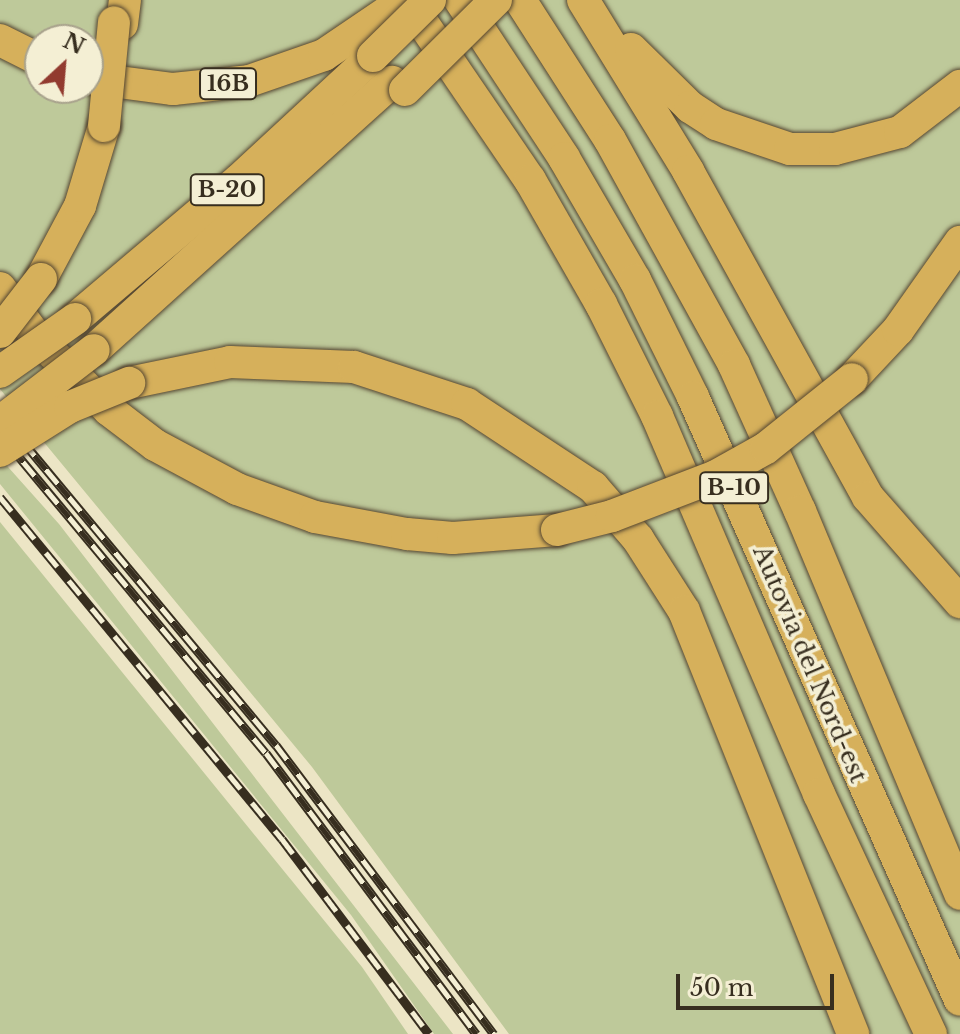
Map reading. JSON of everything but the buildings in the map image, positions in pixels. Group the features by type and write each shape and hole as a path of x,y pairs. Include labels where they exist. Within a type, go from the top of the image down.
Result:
{"highway":[{"name":"16B","path":"104,80 173,89 211,87 294,68 366,46 406,0"},
{"path":"406,0 530,180 601,304 664,430 825,807 931,1034"},
{"name":"B-20","path":"0,372 75,319 239,180 366,46 430,0"},
{"name":"Autovia del Nord-est","path":"460,0 564,158 642,293 719,454 960,1000"},
{"name":"B-20","path":"0,422 94,350 389,92 474,0"},
{"path":"389,92 496,0"},
{"name":"Autovia del Nord-est","path":"520,0 655,217 734,365 800,511 960,894"},
{"path":"583,0 688,171 868,497 960,602"},
{"path":"592,0 629,47 690,107 753,140 790,149 835,149 900,132 960,86"},
{"path":"0,332 41,279 80,206 104,126 119,12"},
{"path":"0,40 24,52"},
{"path":"0,288 38,339 109,410 155,445 237,489 315,517 407,534 453,538 557,530 654,502 716,476 766,448 852,379 898,330 960,242"},
{"path":"0,451 70,407 129,383 230,362 354,367 467,404 593,487 638,539 684,611 853,1034"}],"green space":[{"path":"0,0 960,0 960,1034 509,1034 312,767 0,389"},
{"path":"0,458 59,524 453,1034 434,1034 351,915 0,484"},
{"path":"0,522 362,967 408,1034 0,1034"}],"railway":[{"path":"0,414 276,745 494,1034"},
{"path":"0,434 266,753 476,1034"},
{"path":"0,497 282,839 429,1034"}]}
